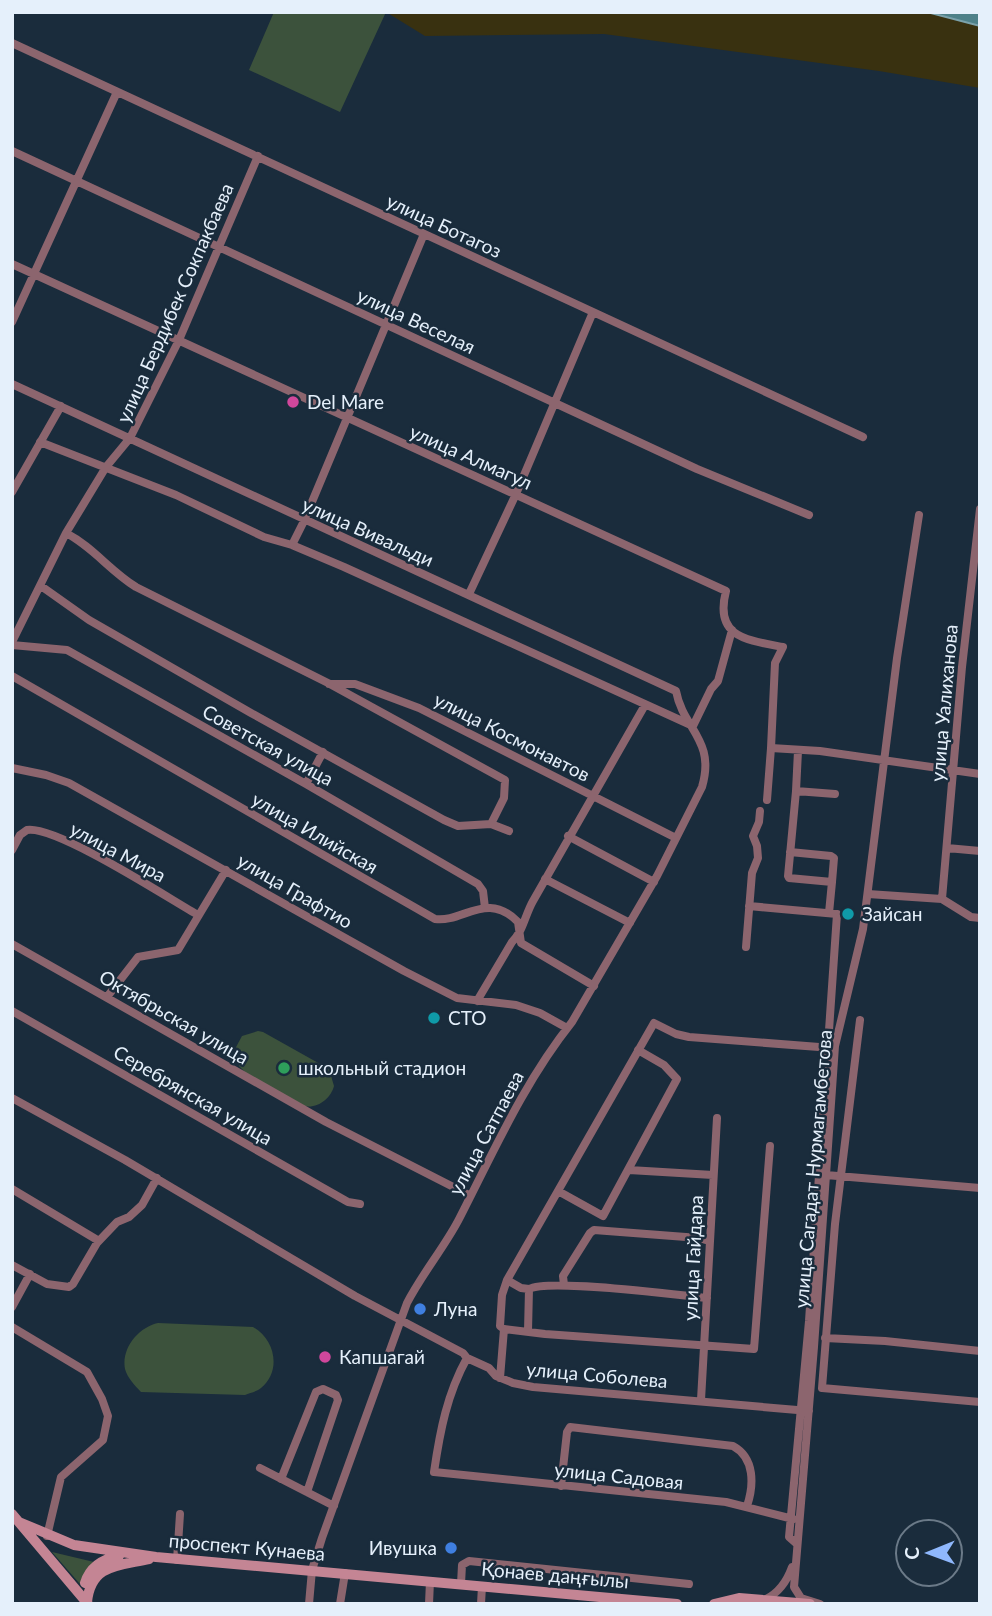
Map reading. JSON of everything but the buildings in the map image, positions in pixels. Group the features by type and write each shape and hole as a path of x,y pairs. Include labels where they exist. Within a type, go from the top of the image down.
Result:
{"main road":[{"name":"проспект Кунаева","path":"15,1518 47,1535 74,1545 177,1560 417,1580"},
{"path":"15,1518 86,1601"},
{"path":"86,1601 87,1576 94,1568 105,1559 132,1553"},
{"path":"86,1601 93,1580 106,1569 156,1557"},
{"name":"Қонаев даңғылы","path":"417,1580 482,1586 567,1599 677,1604"},
{"path":"714,1604 765,1600 810,1604"}],"street":[{"name":"улица Ботагоз","path":"12,43 863,437"},
{"path":"12,322 117,92"},
{"name":"улица Веселая","path":"12,151 697,469 809,515"},
{"name":"улица Бердибек Сокпакбаева","path":"12,643 66,533 106,467 130,438 179,340 258,156"},
{"path":"292,545 424,234"},
{"name":"улица Алмагул","path":"12,264 726,591 722,607 723,619 732,630"},
{"path":"469,594 516,494 593,312"},
{"name":"улица Вивальди","path":"12,384 676,691 679,706 693,726"},
{"path":"12,492 16,473 40,442 61,406"},
{"path":"40,442 176,495 264,537 292,545 693,726 711,689 718,681 732,630 757,642 783,647 775,663 767,800"},
{"name":"улица Уалиханова","path":"942,900 962,667 980,509"},
{"name":"улица Сагадат Нурмагамбетова","path":"820,1604 797,1595 794,1587 797,1544 795,1519 815,1336 831,1048 858,952 868,894 897,658 919,515"},
{"name":"улица Космонавтов","path":"66,533 83,542 111,566 118,576 136,587 328,684 505,780 504,798 491,824"},
{"path":"41,586 89,620 444,820 463,827 491,824 509,831"},
{"name":"Советская улица","path":"12,643 67,650 478,884 484,891 485,908"},
{"name":"улица Илийская","path":"12,676 435,919 446,919 485,908"},
{"name":"улица Космонавтов","path":"328,684 355,684 412,705 676,838"},
{"path":"477,1001 520,934 523,920 568,836 645,705"},
{"name":"улица Сатпаева","path":"309,1604 312,1570 419,1280 456,1224 539,1067 594,986 654,882 702,788 705,774 701,742 693,726"},
{"path":"771,748 820,751 980,774"},
{"path":"798,751 789,878 832,882"},
{"path":"306,784 323,752"},
{"name":"улица Графтио","path":"12,768 69,783 457,998 516,1005 540,1013 567,1028"},
{"path":"796,791 835,794"},
{"path":"746,947 752,873 758,858 757,846 752,836 759,822 760,811"},
{"name":"улица Мира","path":"12,850 20,835 32,829 71,843 198,915"},
{"path":"568,836 654,882"},
{"path":"947,848 980,851"},
{"path":"790,852 834,858 830,913"},
{"path":"107,997 138,957 178,950 226,870"},
{"path":"545,879 630,923"},
{"path":"868,894 942,900 971,917 980,918"},
{"path":"749,906 837,914 831,1048 805,1410"},
{"path":"485,908 501,911 514,918 518,922 521,943 594,986"},
{"name":"Октябрьская улица","path":"12,944 327,1122 470,1195"},
{"name":"Серебрянская улица","path":"12,1011 348,1202 360,1205"},
{"path":"860,1020 840,1176 822,1388 980,1402"},
{"path":"770,1146 754,1349 545,1335 504,1329 500,1326 502,1295 507,1280 654,1023 689,1037 831,1048"},
{"path":"558,1191 603,1216 677,1079 664,1065 638,1050"},
{"path":"12,1098 157,1178 221,1219 404,1322"},
{"name":"улица Гайдара","path":"701,1401 717,1118"},
{"path":"629,1170 713,1175"},
{"path":"826,1175 980,1188"},
{"path":"12,1265 47,1284 69,1287 99,1241 117,1222 129,1217 142,1205 157,1178"},
{"path":"12,1189 99,1241"},
{"path":"564,1285 563,1276 594,1230 709,1241"},
{"path":"12,1307 30,1274"},
{"path":"507,1280 521,1288 529,1289 564,1285 707,1298"},
{"path":"528,1331 529,1289"},
{"name":"улица Соболева","path":"404,1322 489,1368 500,1378 533,1387 805,1410"},
{"path":"12,1327 87,1372 108,1416 103,1440 61,1477 47,1535"},
{"path":"500,1378 504,1329"},
{"path":"815,1336 980,1351"},
{"name":"улица Садовая","path":"465,1355 444,1412 434,1472 747,1506 795,1519"},
{"path":"281,1479 316,1392 323,1389 336,1395 338,1400 307,1492"},
{"path":"561,1486 567,1432 570,1427 635,1433 733,1446 741,1451 750,1468 752,1479 747,1506"},
{"path":"260,1468 334,1506"},
{"path":"177,1560 180,1514"},
{"path":"461,1584 462,1565 469,1561 689,1584"},
{"name":"улица Сагадат Нурмагамбетова","path":"765,1600 774,1595 787,1580 795,1561"},
{"path":"340,1604 345,1573"},
{"path":"429,1581 429,1604"},
{"path":"481,1604 482,1586"}],"shaded area":[{"path":"274,12 386,12 340,112 249,70"},
{"path":"927,12 980,12 980,26"},
{"name":"школьный стадион","path":"258,1031 329,1069 334,1086 327,1098 314,1106 304,1106 246,1073 239,1066 235,1049 242,1036"},
{"path":"158,1323 253,1327 261,1332 271,1347 272,1373 261,1388 245,1395 141,1392 126,1372 124,1361 129,1346 138,1334"},
{"path":"52,1552 94,1562 80,1584"}],"sand":[{"path":"386,12 927,12 980,26 980,88 879,71 604,34 425,36"}],"place":[{"name":"Del Mare","path":"293,402"},
{"name":"Зайсан","path":"848,914"},
{"name":"СТО","path":"434,1018"},
{"name":"школьный стадион","path":"284,1068"},
{"name":"Луна","path":"420,1309"},
{"name":"Капшагай","path":"325,1357"},
{"name":"Ивушка","path":"451,1548"}]}
